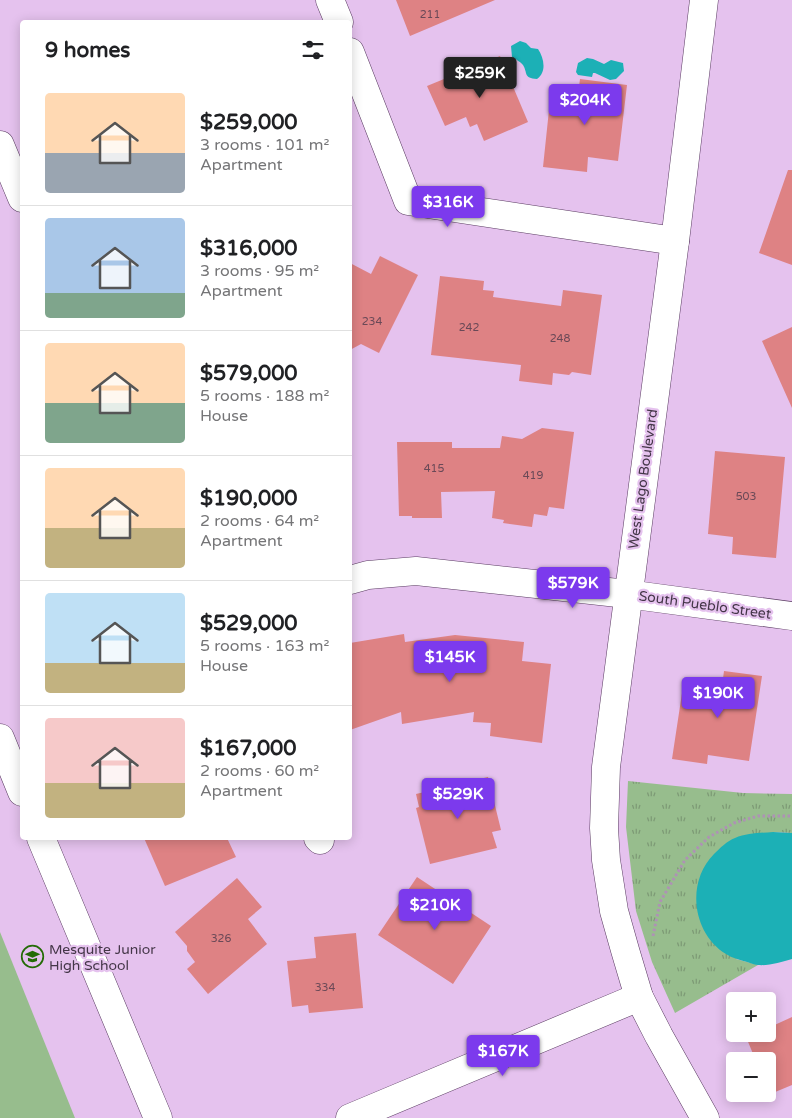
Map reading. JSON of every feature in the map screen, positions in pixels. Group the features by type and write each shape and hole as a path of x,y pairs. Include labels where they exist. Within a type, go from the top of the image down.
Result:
{"street":[{"path":"330,0 338,20"},
{"name":"West Lago Boulevard","path":"704,0 675,241 627,594 606,767 604,828 606,860 614,911 639,997 705,1118"},
{"path":"352,57 408,201 675,241"},
{"path":"0,145 20,193"},
{"name":"South Pueblo Street","path":"352,580 416,571 627,594 792,616"},
{"path":"0,738 20,787"},
{"path":"42,840 158,1118"},
{"path":"350,1118 639,997"}],"path":[{"path":"660,902 685,860 709,837 734,823 758,816 792,816"}],"green space":[{"path":"628,781 743,793 792,794 792,833 773,832 736,959 758,965 675,1013 652,962 636,911 626,827"},
{"path":"0,932 75,1118 0,1118"}],"shaded area":[{"path":"520,41 526,43 531,48 538,49 540,53 543,69 537,79 530,78 523,65 512,57 511,46"},
{"path":"587,58 604,64 611,60 623,63 624,71 616,79 610,80 595,73 593,73 592,77 578,75 576,72 578,63"},
{"path":"773,832 792,833 792,959 757,965 731,957 715,945 700,921 697,907 697,892 699,878 705,865 724,845 732,839 744,835"}],"building":[{"path":"396,0 495,0 410,36"},
{"path":"500,56 528,122 484,141 477,124 470,127 466,117 445,126 427,86"},
{"path":"580,79 627,85 618,161 588,157 587,172 543,167 551,91 578,95"},
{"path":"788,170 792,170 792,265 759,253"},
{"path":"380,256 418,275 379,353 361,344 352,349 352,264 371,274"},
{"path":"440,276 484,281 483,290 494,291 493,297 561,306 563,290 602,295 591,375 572,372 569,375 553,373 552,385 519,381 521,365 431,355"},
{"path":"792,327 792,408 762,341"},
{"path":"542,428 574,432 564,509 549,507 547,516 534,514 532,527 503,523 504,520 492,518 495,491 441,492 442,518 399,516 397,442 452,442 452,448 500,448 502,436 522,439"},
{"path":"715,451 785,457 776,558 732,554 733,537 708,534"},
{"path":"404,634 405,642 455,635 524,642 522,661 551,664 542,743 490,736 491,723 473,722 474,712 402,724 401,712 352,729 352,643"},
{"path":"724,671 762,676 749,761 708,755 707,764 672,759 684,680 722,686"},
{"path":"488,777 501,830 492,832 497,848 430,864 416,808 419,807 416,794"},
{"path":"145,840 228,840 236,857 165,886"},
{"path":"417,877 491,926 453,984 378,935"},
{"path":"237,878 262,907 248,919 267,944 208,994 187,969 195,962 187,951 187,946 175,932"},
{"path":"356,933 363,1008 309,1013 308,1005 292,1007 287,961 316,958 314,937"},
{"path":"792,1017 792,1085 776,1092 776,1052 752,1052 748,1042 776,1042 776,1024"}],"place":[{"name":"Mesquite Junior High School","path":"33,957"}]}
